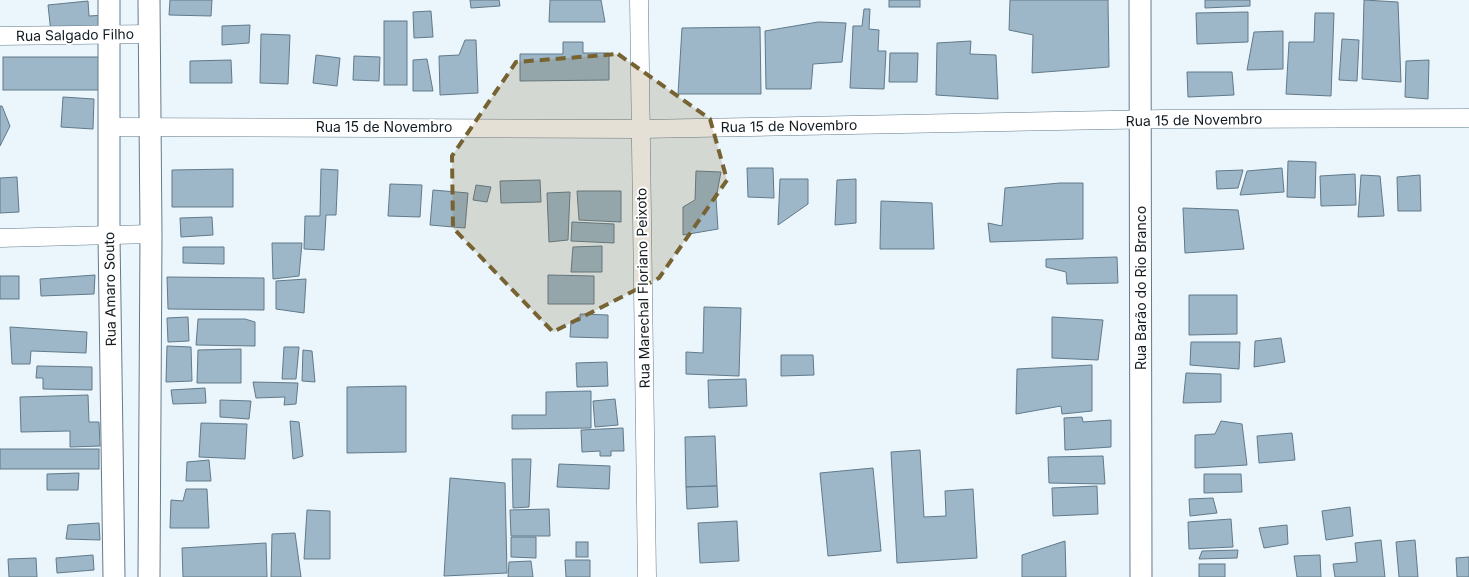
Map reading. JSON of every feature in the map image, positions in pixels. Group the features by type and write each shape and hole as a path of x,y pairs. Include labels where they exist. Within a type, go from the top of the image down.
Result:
{"street":[{"name":"Rua Amaro Souto","path":"109,0 109,236 114,577"},
{"path":"149,577 152,234 149,126 150,0"},
{"name":"Rua Marechal Floriano Peixoto","path":"639,0 647,577"},
{"name":"Rua Barão do Rio Branco","path":"1140,0 1142,577"},
{"name":"Rua Salgado Filho","path":"0,36 150,34"},
{"name":"Rua 15 de Novembro","path":"110,127 641,129 1141,120 1469,118"},
{"path":"0,238 152,234"}],"highlighted area":[{"path":"618,54 710,119 727,180 659,278 553,332 453,228 452,156 516,62"}],"building":[{"path":"170,0 212,0 211,16 169,15"},
{"path":"470,0 499,0 500,6 471,8"},
{"path":"550,0 601,0 605,22 549,22"},
{"path":"889,0 920,0 920,7 889,7"},
{"path":"1010,0 1108,0 1109,67 1032,73 1033,35 1009,30"},
{"path":"1205,0 1250,0 1250,6 1205,8"},
{"path":"1364,0 1398,2 1401,82 1362,79"},
{"path":"88,1 89,16 105,15 106,29 51,33 48,5"},
{"path":"864,9 870,9 869,29 879,30 878,51 886,51 884,89 850,88 853,26 862,26"},
{"path":"431,11 433,37 414,38 413,12"},
{"path":"1248,12 1248,42 1197,44 1196,13"},
{"path":"1315,13 1334,13 1331,96 1286,94 1289,42 1314,42"},
{"path":"384,21 407,21 407,85 384,85"},
{"path":"818,22 846,23 842,62 813,64 811,89 766,89 765,31"},
{"path":"250,25 249,43 222,45 222,26"},
{"path":"760,27 761,94 678,94 682,28"},
{"path":"1283,31 1283,69 1247,70 1254,32"},
{"path":"261,34 290,35 288,84 260,83"},
{"path":"1342,39 1359,40 1357,81 1339,80"},
{"path":"465,40 476,40 478,93 440,95 439,56 459,55"},
{"path":"971,41 970,54 996,55 998,99 936,95 937,43"},
{"path":"563,42 583,42 583,53 609,53 609,80 520,81 520,54 563,54"},
{"path":"890,53 918,53 917,82 889,82"},
{"path":"316,55 340,58 337,86 313,83"},
{"path":"354,56 380,57 379,81 353,80"},
{"path":"3,57 102,57 102,90 3,90"},
{"path":"427,59 433,91 413,91 413,60"},
{"path":"231,60 232,83 190,83 190,61"},
{"path":"1429,60 1428,99 1405,97 1406,61"},
{"path":"1187,72 1232,72 1234,95 1188,97"},
{"path":"63,97 94,99 93,129 61,127"},
{"path":"0,106 2,106 10,126 0,146"},
{"path":"1288,161 1316,162 1315,198 1287,197"},
{"path":"747,168 773,168 774,198 748,197"},
{"path":"1282,168 1284,192 1240,195 1247,171"},
{"path":"233,169 233,207 172,207 172,170"},
{"path":"321,169 338,170 336,215 326,215 324,250 304,249 305,216 320,216"},
{"path":"1243,170 1238,188 1217,189 1216,171"},
{"path":"696,171 721,172 716,198 718,229 683,235 683,207 695,200"},
{"path":"1355,174 1356,205 1321,206 1320,176"},
{"path":"1361,175 1380,176 1384,216 1358,217"},
{"path":"1420,175 1421,211 1398,211 1397,177"},
{"path":"17,177 19,212 0,213 0,178"},
{"path":"780,179 808,179 808,204 778,225"},
{"path":"856,179 856,223 835,225 837,180"},
{"path":"540,180 541,202 501,203 500,181"},
{"path":"1083,183 1083,239 990,242 988,223 1002,226 1005,188"},
{"path":"390,184 422,185 420,217 388,216"},
{"path":"476,185 491,187 487,202 473,200"},
{"path":"433,190 468,193 465,228 430,225"},
{"path":"577,191 621,191 621,222 579,220"},
{"path":"570,192 568,240 549,242 547,193"},
{"path":"881,201 932,203 934,249 880,249"},
{"path":"1183,208 1238,210 1244,249 1185,253"},
{"path":"212,217 213,235 181,237 180,218"},
{"path":"572,222 614,224 614,243 571,241"},
{"path":"272,243 302,243 299,276 273,279"},
{"path":"602,246 602,272 571,272 573,247"},
{"path":"183,247 224,247 224,264 183,263"},
{"path":"1117,257 1118,283 1067,284 1066,272 1046,267 1046,259"},
{"path":"95,275 94,294 41,296 40,279"},
{"path":"548,275 594,276 594,304 548,304"},
{"path":"0,276 19,276 19,299 0,299"},
{"path":"167,277 264,278 264,310 168,309"},
{"path":"306,279 304,313 276,309 276,281"},
{"path":"1189,295 1237,295 1237,334 1189,335"},
{"path":"704,307 741,308 739,376 686,374 686,352 703,353"},
{"path":"580,314 608,315 608,338 570,337 571,321 580,321"},
{"path":"188,317 189,341 168,342 167,318"},
{"path":"1052,317 1103,320 1098,360 1052,358"},
{"path":"198,319 245,319 255,322 255,346 196,345"},
{"path":"10,327 87,332 86,353 31,351 30,364 12,364"},
{"path":"1281,338 1285,362 1254,367 1255,341"},
{"path":"1191,342 1240,342 1239,369 1190,365"},
{"path":"167,346 191,347 192,381 166,382"},
{"path":"284,347 299,347 296,379 282,379"},
{"path":"241,349 241,383 197,383 198,350"},
{"path":"303,350 312,351 315,382 302,381"},
{"path":"781,355 813,355 814,375 781,376"},
{"path":"607,362 608,386 577,387 576,363"},
{"path":"1092,365 1092,411 1062,414 1061,406 1016,414 1017,369"},
{"path":"37,366 92,367 92,390 43,389 43,378 36,378"},
{"path":"1186,373 1221,374 1221,402 1183,403"},
{"path":"746,379 747,406 709,408 708,380"},
{"path":"253,382 298,383 296,404 284,405 285,397 256,398"},
{"path":"406,386 406,452 347,453 347,387"},
{"path":"205,388 206,403 173,404 171,390"},
{"path":"591,391 591,428 512,429 512,415 546,415 546,392"},
{"path":"88,395 89,422 99,422 100,446 70,447 70,431 21,432 20,397"},
{"path":"615,399 618,425 595,427 593,401"},
{"path":"220,400 251,401 249,419 220,417"},
{"path":"1082,417 1083,422 1111,420 1111,447 1065,450 1064,418"},
{"path":"290,421 299,422 303,456 293,459"},
{"path":"1221,421 1242,424 1247,465 1195,468 1195,435 1215,434"},
{"path":"201,423 247,424 245,459 199,457"},
{"path":"623,428 624,451 611,451 611,456 600,456 600,451 582,452 581,430"},
{"path":"1292,433 1295,460 1259,463 1257,436"},
{"path":"715,436 717,486 686,487 685,437"},
{"path":"0,449 99,449 99,469 0,469"},
{"path":"920,450 924,517 946,516 945,491 973,489 977,558 897,563 891,452"},
{"path":"1103,456 1105,484 1049,483 1048,457"},
{"path":"512,459 531,459 529,507 513,508"},
{"path":"209,460 211,481 186,481 187,462"},
{"path":"559,464 610,466 609,489 557,487"},
{"path":"873,468 881,551 828,556 820,473"},
{"path":"79,473 78,490 47,490 47,474"},
{"path":"1204,474 1241,474 1242,492 1204,493"},
{"path":"450,478 505,483 507,573 444,576"},
{"path":"717,486 718,507 687,509 686,487"},
{"path":"1097,486 1098,514 1053,516 1052,488"},
{"path":"186,489 207,489 209,528 170,528 171,500 183,501"},
{"path":"1213,498 1217,513 1190,516 1189,499"},
{"path":"1350,507 1353,536 1326,540 1322,511"},
{"path":"549,509 550,536 511,536 510,510"},
{"path":"307,510 330,511 330,559 304,559"},
{"path":"1231,519 1233,547 1189,549 1188,522"},
{"path":"737,521 739,561 700,563 698,523"},
{"path":"99,523 100,540 66,539 68,525"},
{"path":"1287,525 1288,544 1264,548 1259,528"},
{"path":"295,533 301,577 271,577 272,534"},
{"path":"511,537 536,537 536,558 511,557"},
{"path":"1381,540 1385,577 1335,577 1333,564 1357,562 1355,543"},
{"path":"1415,540 1418,577 1399,577 1396,542"},
{"path":"1065,541 1066,577 1022,577 1022,555"},
{"path":"576,542 588,542 588,557 576,557"},
{"path":"266,543 267,577 183,577 182,548"},
{"path":"1238,550 1237,558 1199,559 1202,551"},
{"path":"93,555 94,570 57,573 56,558"},
{"path":"1320,555 1321,577 1297,577 1294,556"},
{"path":"1469,557 1469,577 1457,577 1456,558"},
{"path":"36,558 37,577 9,577 8,559"},
{"path":"565,560 590,560 590,577 566,577"},
{"path":"531,561 533,577 508,577 509,562"},
{"path":"1199,564 1225,564 1225,577 1199,577"}]}
